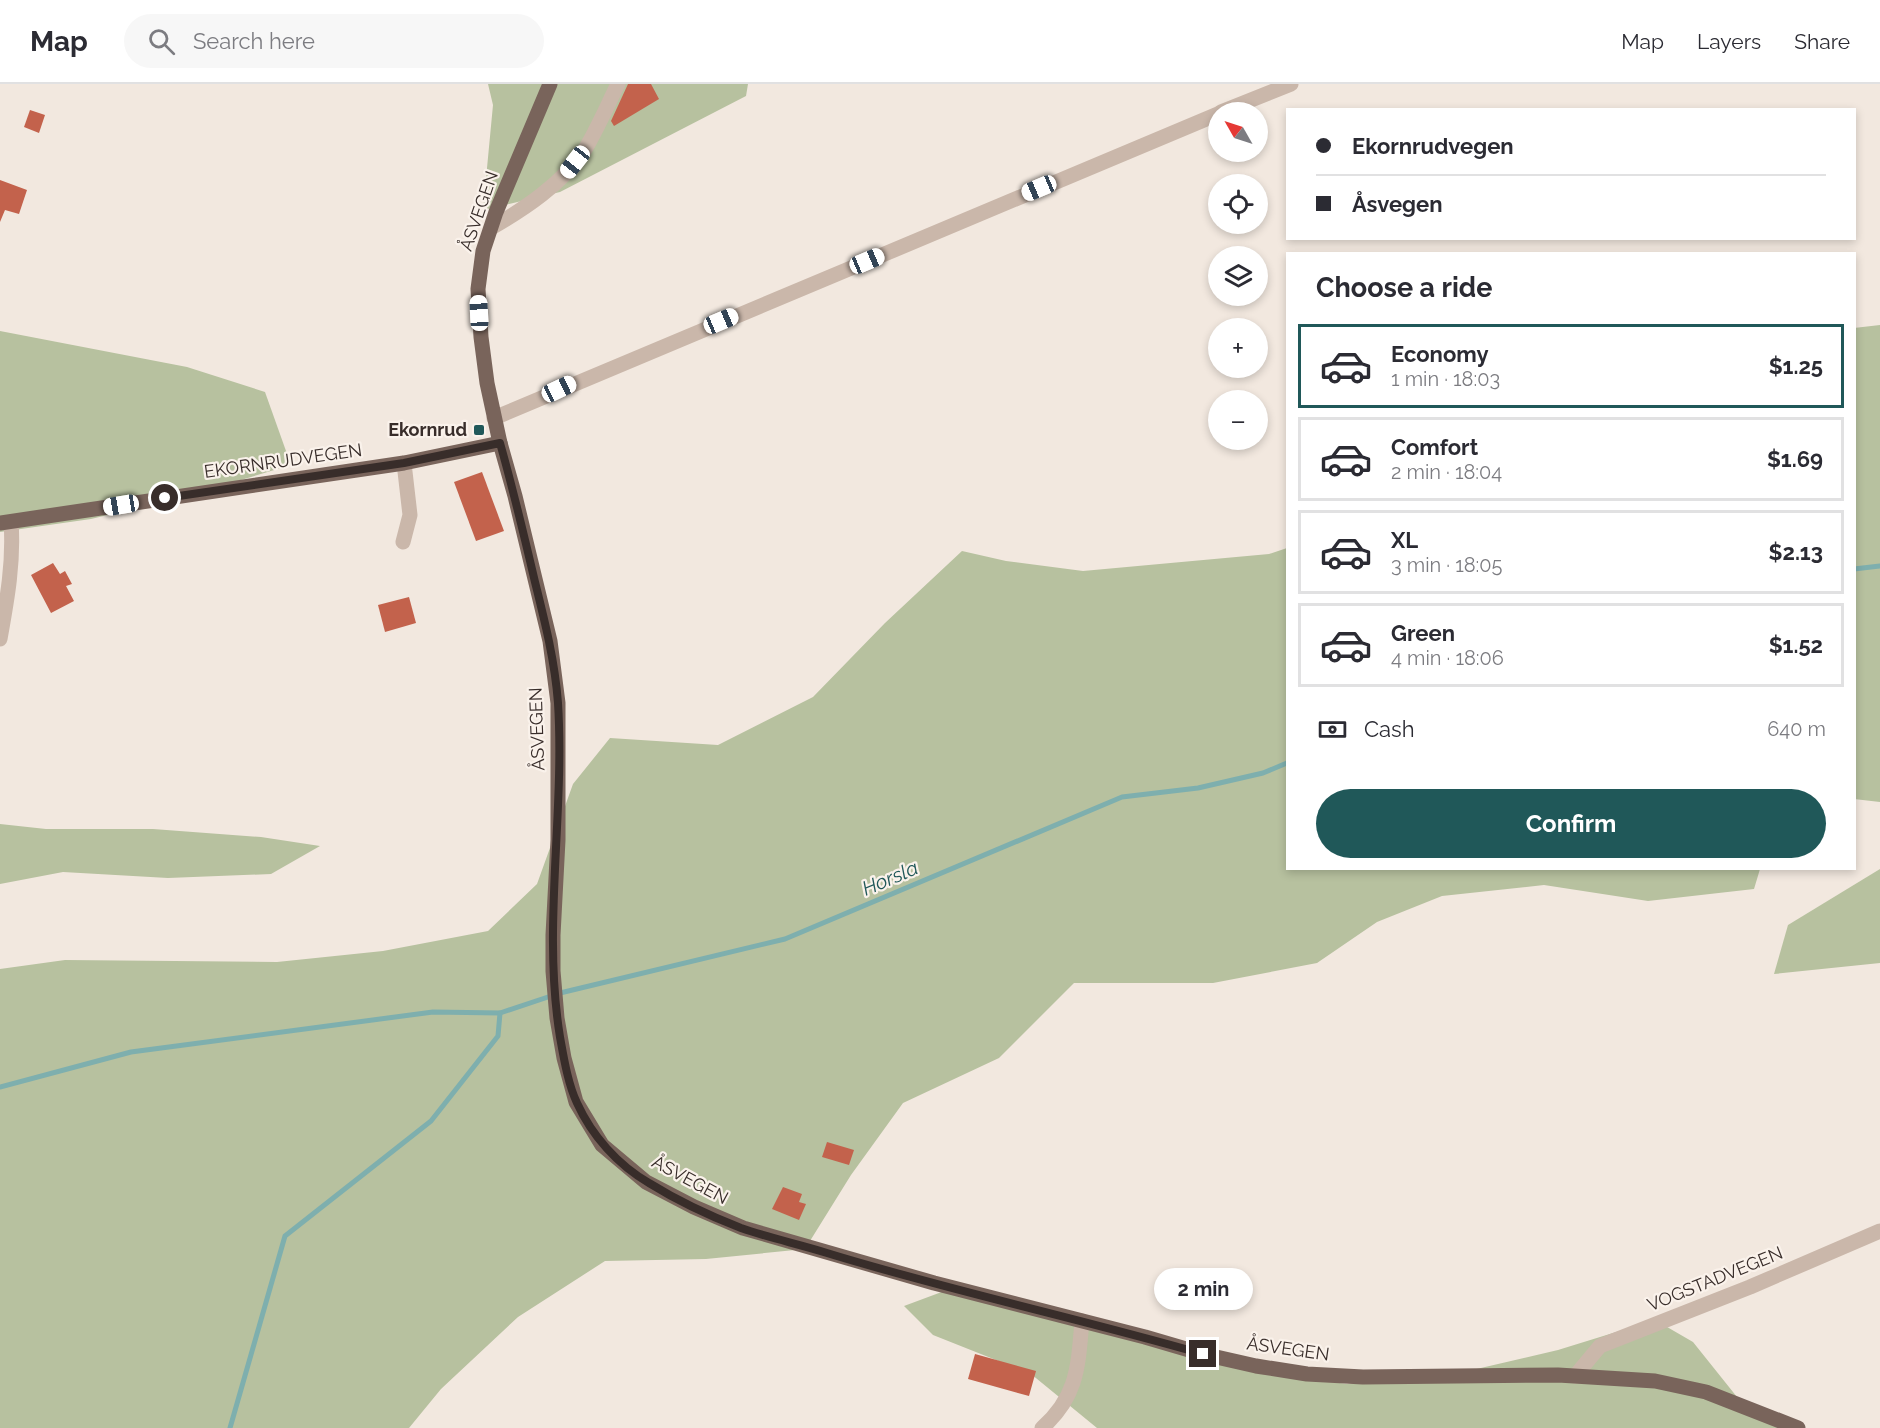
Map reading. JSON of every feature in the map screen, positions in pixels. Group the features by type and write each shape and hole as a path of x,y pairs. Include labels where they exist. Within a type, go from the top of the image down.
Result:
{"main road":[{"name":"ÅSVEGEN","path":"550,84 483,250 478,290 481,337 494,418 550,641 558,703 558,840 553,936 557,1018 564,1058 576,1102 602,1145 646,1182 694,1208 743,1228 934,1284 1203,1354 1307,1374 1363,1377 1575,1376 1655,1381 1706,1392 1798,1428"},
{"name":"EKORNRUDVEGEN","path":"6,523 404,463 500,443"}],"street":[{"path":"491,228 514,215 567,173 584,151 618,84"},
{"path":"1247,102 1291,84"},
{"path":"494,418 1208,118"},
{"path":"403,542 410,515 404,463"},
{"path":"0,639 9,591 13,546 6,523"},
{"name":"VOGSTADVEGEN","path":"1575,1376 1600,1346 1750,1287 1880,1231"},
{"path":"1042,1428 1058,1414 1068,1397 1075,1375 1082,1321"}],"green space":[{"path":"488,84 748,84 746,96 560,192 483,210 493,105"},
{"path":"1880,325 1880,802 1856,799 1856,328"},
{"path":"0,331 187,367 265,392 291,465 191,495 91,519 0,532"},
{"path":"1286,548 1286,870 1760,870 1754,889 1648,901 1544,885 1442,896 1377,922 1317,963 1213,983 1074,983 999,1058 903,1103 851,1175 805,1249 706,1259 605,1261 518,1317 441,1389 409,1428 0,1428 0,969 65,960 277,962 383,951 488,931 537,884 573,784 610,738 718,745 813,697 885,623 962,551 1006,561 1083,571 1269,554"},
{"path":"0,824 46,829 153,829 261,837 320,846 271,874 168,878 63,872 0,884"},
{"path":"1880,869 1880,963 1774,974 1788,925"},
{"path":"947,1290 1245,1370 1347,1384 1455,1374 1558,1350 1655,1320 1693,1342 1741,1402 1785,1428 1097,1428 1031,1374 933,1335 904,1306"}],"building":[{"path":"628,84 651,84 659,99 614,126 611,121"},
{"path":"30,110 45,115 39,133 24,127"},
{"path":"0,180 27,190 19,214 5,210 0,222"},
{"path":"482,472 504,531 476,541 454,482"},
{"path":"53,563 60,574 65,571 72,584 66,586 74,601 51,613 31,575"},
{"path":"409,597 416,623 385,632 378,605"},
{"path":"827,1142 854,1150 849,1165 822,1157"},
{"path":"783,1187 802,1194 799,1202 806,1204 799,1220 772,1209"},
{"path":"975,1354 1036,1371 1029,1396 968,1379"}],"waterway":[{"name":"Horsla","path":"1856,569 1880,566"},
{"name":"Horsla","path":"0,1087 131,1052 433,1012 500,1013 560,993 785,939 1122,797 1198,788 1263,773 1286,763"},
{"path":"230,1428 285,1236 431,1121 498,1036 500,1013"}],"place":[{"name":"Ekornrud","path":"479,430"}],"route":[{"path":"165,498 404,463 500,443 550,641 558,703 558,840 553,936 557,1018 564,1058 576,1102 602,1145 646,1182 694,1208 743,1228 934,1284 1124,1331 1203,1354"}]}
